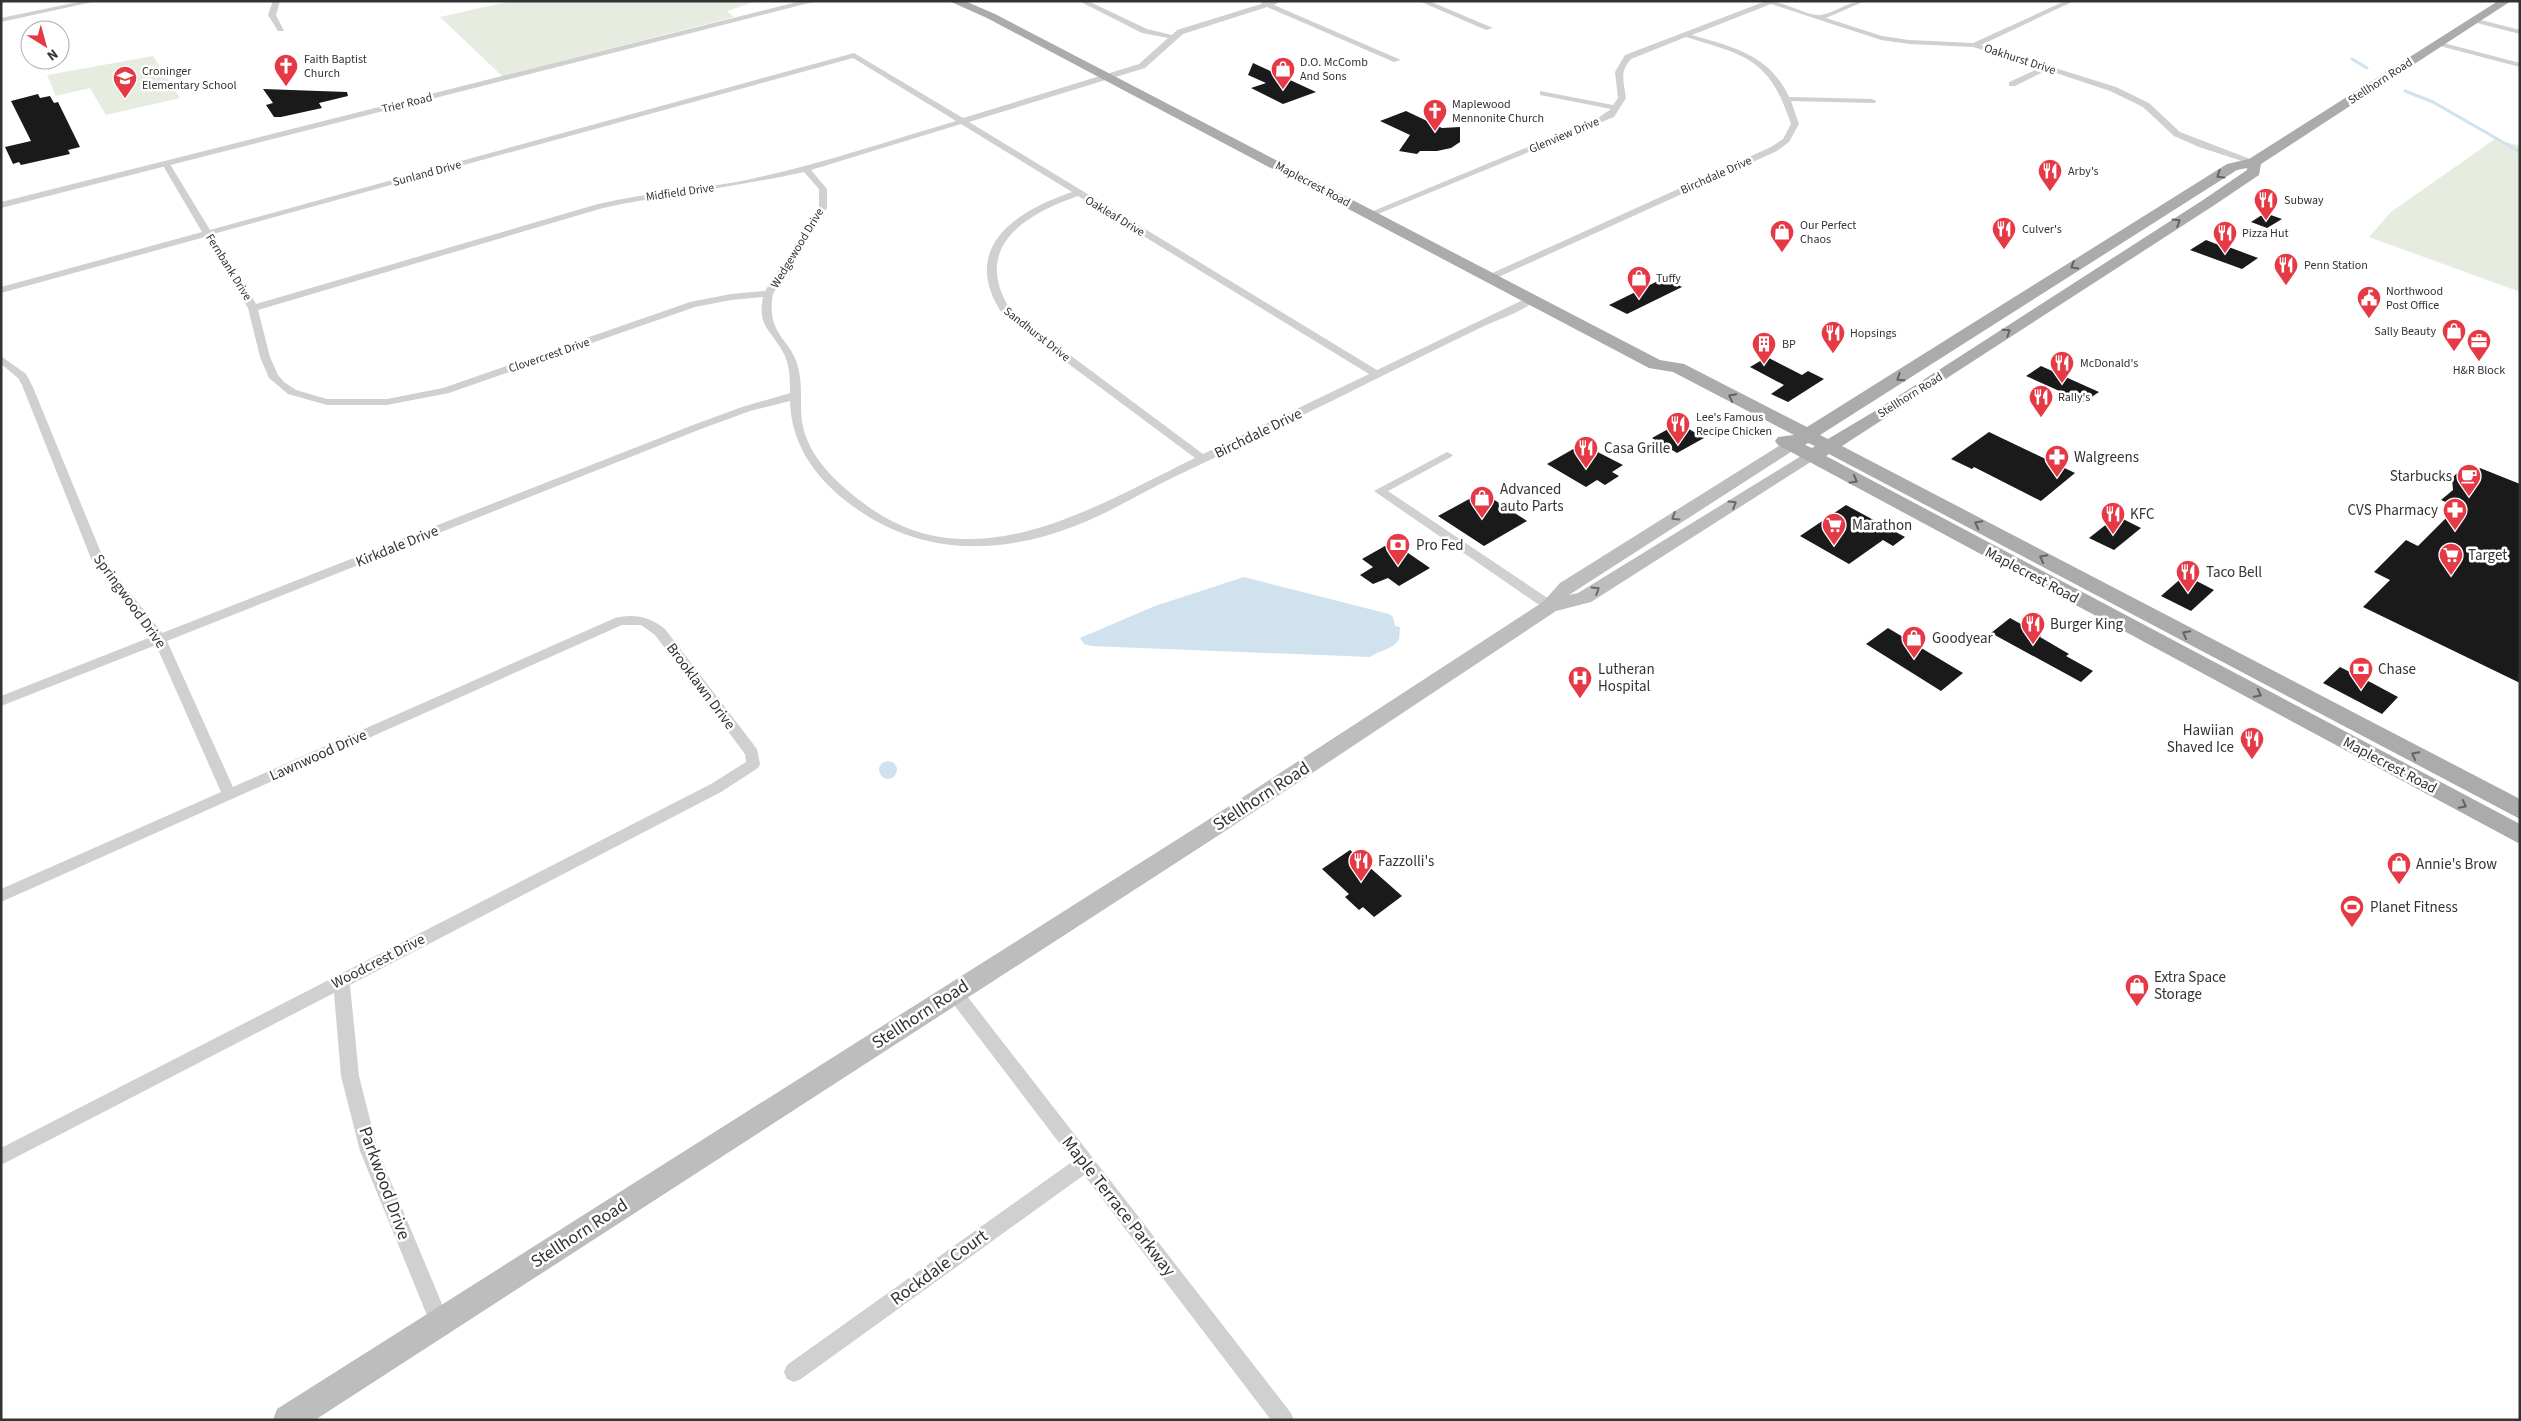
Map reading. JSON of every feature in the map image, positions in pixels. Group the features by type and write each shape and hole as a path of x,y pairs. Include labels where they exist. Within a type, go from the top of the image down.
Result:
{"main road":[{"name":"Maplecrest Road","path":"954,1 969,3 1106,77 1491,277 1655,364 1664,376 1799,441 1828,447 2021,546 2520,810"},
{"name":"Stellhorn Road","path":"288,1420 1208,831 1550,606 1566,587 2232,167 2254,162 2506,1"},
{"name":"Stellhorn Road","path":"1550,606 1584,598 1828,447 2228,190 2254,172 2254,162"},
{"name":"Maplecrest Road","path":"1799,441 1812,456 2520,835"}],"street":[{"path":"1,20 94,1"},
{"path":"276,1 272,15 281,29"},
{"name":"Trier Road","path":"1,205 813,1"},
{"path":"1082,1 1145,31 1172,37 1191,28 1264,3 1278,1"},
{"path":"1422,1 1489,28"},
{"name":"Oakhurst Drive","path":"1770,1 1896,41 1974,44 2137,99 2177,134 2202,145 2254,162"},
{"name":"Glenview Drive","path":"1370,214 1611,115 1622,98 1617,72 1620,65 1628,57 1770,1"},
{"path":"1819,18 1862,1"},
{"path":"1974,44 2071,1"},
{"path":"1264,3 1397,60"},
{"path":"2476,20 2520,32"},
{"name":"Birchdale Drive","path":"1491,277 1774,149 1786,140 1795,124 1786,99 1770,72 1760,64 1686,35"},
{"name":"Midfield Drive","path":"254,308 601,206 643,197 749,182 806,169 1106,77 1151,61 1162,52 1172,37"},
{"path":"2439,43 2520,65"},
{"name":"Oakleaf Drive","path":"854,55 1377,375"},
{"name":"Sunland Drive","path":"1,290 854,55"},
{"path":"2012,84 2046,68"},
{"path":"1543,93 1615,108"},
{"path":"1786,99 1872,101"},
{"name":"Fernbank Drive","path":"166,164 254,308 265,357 280,384 292,392 327,402"},
{"name":"Wedgewood Drive","path":"806,169 823,188 823,208 768,294 765,308 766,321 772,333 790,355 794,368 796,422 802,441 813,461 860,509 877,520 908,534 938,540 975,543"},
{"name":"Sandhurst Drive","path":"1078,193 1044,205 1008,232 995,251 988,272 992,291 1007,313 1204,460"},
{"name":"Clovercrest Drive","path":"327,402 387,402 445,391 694,304 731,297 768,294"},
{"name":"Birchdale Drive","path":"975,543 1008,541 1072,523 1532,299"},
{"name":"Springwood Drive","path":"1,359 22,376 27,385 98,561 160,640 229,794"},
{"name":"Kirkdale Drive","path":"1,701 697,427 746,409 794,397"},
{"path":"1447,455 1380,491 1550,606"},
{"name":"Brooklawn Drive","path":"636,619 650,622 660,632 752,753 753,764"},
{"name":"Lawnwood Drive","path":"1,896 605,627 636,619"},
{"name":"Woodcrest Drive","path":"1,1157 716,788 753,764"},
{"name":"Parkwood Drive","path":"341,980 350,1076 369,1151 440,1323"},
{"name":"Maple Terrace Parkway","path":"954,992 1284,1420"},
{"name":"Rockdale Court","path":"794,1372 1085,1162"}],"shaded area":[{"path":"511,1 757,1 727,11 734,17 502,76 440,17"},
{"path":"153,56 180,98 106,115 90,88 56,96 47,75"},
{"path":"2495,139 2520,146 2520,292 2369,237 2391,212"}],"water":[{"path":"1244,577 1389,614 1393,617 1395,626 1400,627 1399,640 1392,646 1370,657 1091,646 1084,644 1080,638 1155,606"},
{"path":"888,761 894,764 897,770 894,776 888,779 882,776 879,770 882,764"}],"building":[{"name":"D.O. McComb And Sons","path":"1253,63 1316,92 1283,104 1251,88 1266,83 1248,75"},
{"path":"263,89 347,92 348,96 319,103 322,108 274,117 266,105 273,103"},
{"name":"Croninger Elementary School","path":"38,94 40,98 50,96 54,103 58,102 80,147 68,150 70,154 21,165 19,162 13,164 5,147 31,141 11,101"},
{"name":"Maplewood Mennonite Church","path":"1406,111 1442,128 1460,127 1460,142 1451,148 1437,151 1420,151 1417,154 1399,151 1410,135 1380,121"},
{"name":"Subway","path":"2265,213 2282,219 2267,228 2251,222"},
{"name":"Pizza Hut","path":"2206,240 2258,258 2242,269 2190,250"},
{"name":"Tuffy","path":"1664,278 1682,287 1627,314 1609,305"},
{"path":"1767,357 1802,375 1808,371 1824,379 1788,402 1771,394 1784,385 1750,367"},
{"name":"McDonald's","path":"2041,366 2099,392 2084,402 2026,376"},
{"name":"Lee's Famous Recipe Chicken","path":"1679,423 1704,438 1677,453 1652,438"},
{"name":"Walgreens","path":"1989,432 2075,473 2041,501 1974,467 1972,469 1951,459"},
{"name":"Casa Grille","path":"1582,444 1623,465 1612,472 1619,476 1605,485 1597,480 1586,487 1547,464"},
{"name":"Target","path":"2462,468 2475,473 2480,468 2520,484 2520,683 2363,607 2390,580 2374,572 2406,540 2418,546 2457,507 2441,500 2453,490 2452,478"},
{"name":"Advanced auto Parts","path":"1482,492 1527,521 1484,546 1438,516"},
{"name":"Marathon","path":"1846,505 1905,537 1893,546 1883,540 1849,564 1800,536"},
{"name":"KFC","path":"2117,516 2141,528 2114,550 2089,538"},
{"name":"Pro Fed","path":"1392,542 1430,568 1399,586 1388,578 1373,584 1360,575 1373,567 1362,559"},
{"name":"Taco Bell","path":"2185,575 2214,590 2191,611 2161,596"},
{"name":"Burger King","path":"2010,618 2041,635 2040,637 2069,654 2066,656 2093,671 2081,682 1991,633"},
{"name":"Goodyear","path":"1888,628 1963,673 1941,691 1866,644"},
{"name":"Chase","path":"2340,667 2398,697 2382,714 2323,683"},
{"name":"Fazzolli's","path":"1350,850 1402,896 1374,917 1363,907 1359,910 1345,897 1349,894 1322,869"}],"waterway":[{"path":"2352,59 2367,68"},
{"path":"2405,91 2433,102 2520,152"}],"place":[{"name":"Faith Baptist Church","path":"286,87"},
{"name":"D.O. McComb And Sons","path":"1283,90"},
{"name":"Croninger Elementary School","path":"125,99"},
{"name":"Maplewood Mennonite Church","path":"1435,132"},
{"name":"Arby's","path":"2050,192"},
{"name":"Subway","path":"2266,221"},
{"name":"Culver's","path":"2004,250"},
{"name":"Our Perfect Chaos","path":"1782,253"},
{"name":"Pizza Hut","path":"2225,254"},
{"name":"Penn Station","path":"2286,286"},
{"name":"Tuffy","path":"1639,299"},
{"name":"Northwood Post Office","path":"2369,319"},
{"name":"Sally Beauty","path":"2454,352"},
{"name":"Hopsings","path":"1833,354"},
{"name":"H&R Block","path":"2479,362"},
{"name":"BP","path":"1764,365"},
{"name":"McDonald's","path":"2062,384"},
{"name":"Rally's","path":"2041,418"},
{"name":"Lee's Famous Recipe Chicken","path":"1678,445"},
{"name":"Casa Grille","path":"1586,469"},
{"name":"Walgreens","path":"2057,478"},
{"name":"Starbucks","path":"2469,497"},
{"name":"Advanced auto Parts","path":"1482,519"},
{"name":"CVS Pharmacy","path":"2455,531"},
{"name":"KFC","path":"2113,535"},
{"name":"Marathon","path":"1834,546"},
{"name":"Pro Fed","path":"1398,566"},
{"name":"Target","path":"2451,576"},
{"name":"Taco Bell","path":"2188,593"},
{"name":"Burger King","path":"2033,645"},
{"name":"Goodyear","path":"1914,659"},
{"name":"Chase","path":"2361,690"},
{"name":"Lutheran Hospital","path":"1580,699"},
{"name":"Hawiian Shaved Ice","path":"2252,760"},
{"name":"Fazzolli's","path":"1361,882"},
{"name":"Annie's Brow","path":"2399,885"},
{"name":"Planet Fitness","path":"2352,928"},
{"name":"Extra Space Storage","path":"2137,1007"}]}
